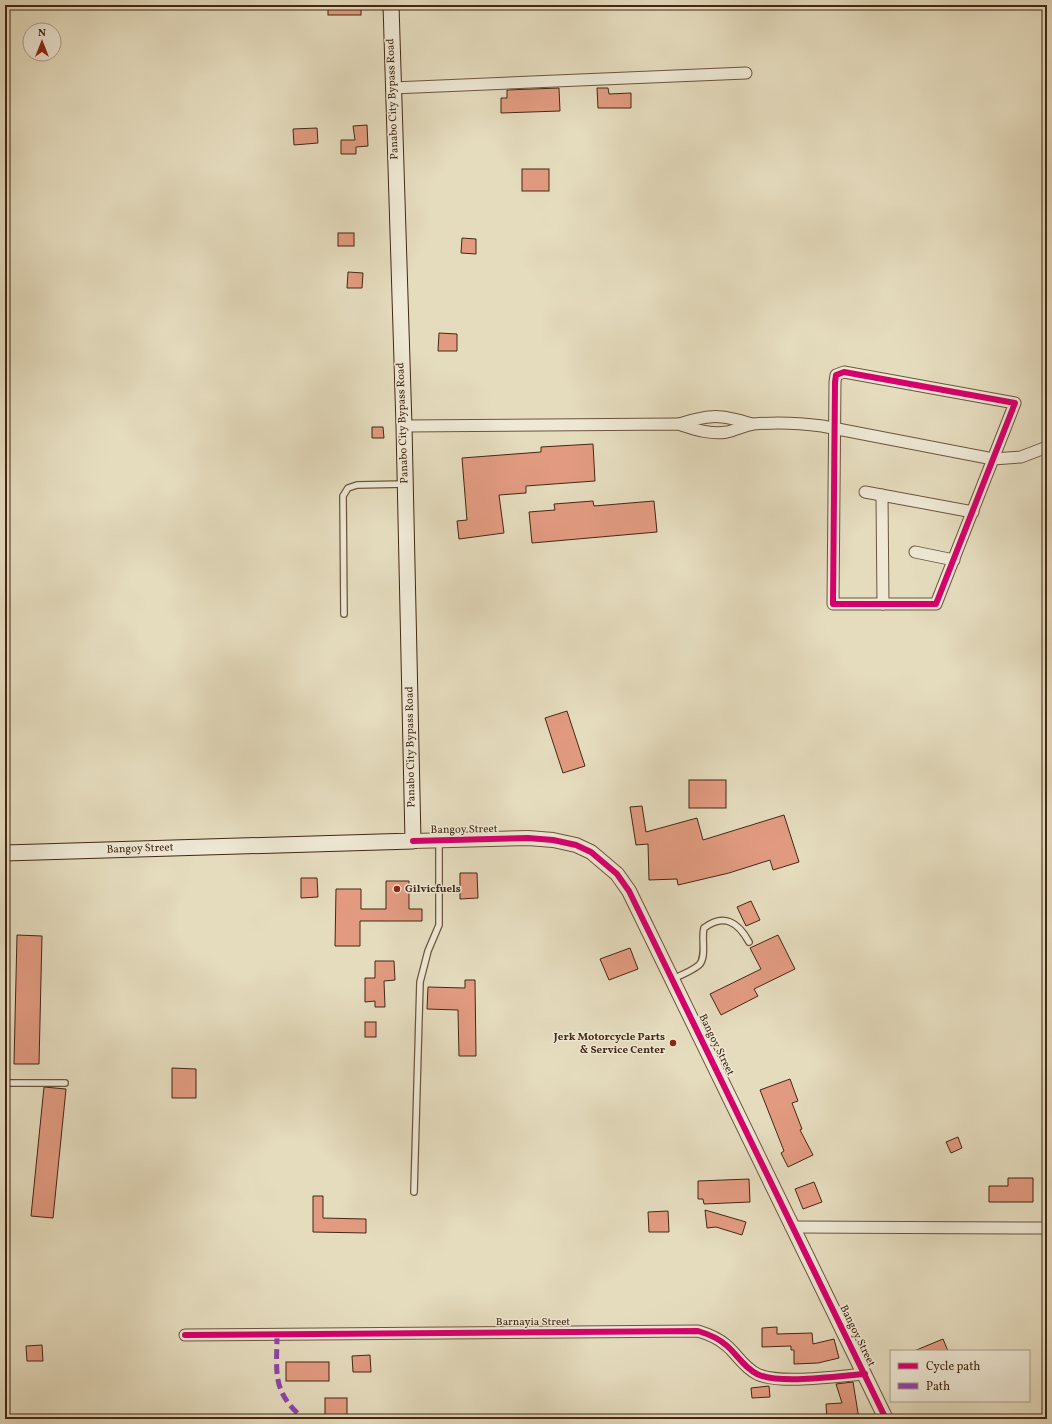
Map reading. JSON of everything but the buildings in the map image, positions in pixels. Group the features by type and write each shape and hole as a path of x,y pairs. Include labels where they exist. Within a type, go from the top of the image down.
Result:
{"main road":[{"name":"Panabo City Bypass Road","path":"391,5 404,426 413,841"},
{"name":"Bangoy Street","path":"5,853 413,841"}],"street":[{"path":"393,88 746,73"},
{"path":"841,373 1015,403 936,604 833,604 834,428 836,378 841,373"},
{"path":"404,426 678,424 706,416 727,416 752,424"},
{"path":"678,424 706,432 727,432 752,424 797,423 834,428 993,460 1021,457 1047,447"},
{"path":"865,492 973,512"},
{"path":"882,495 883,604"},
{"path":"915,552 954,560"},
{"name":"Bangoy Street","path":"413,841 528,838 553,840 576,845 591,852 617,874 629,891 886,1419"},
{"path":"794,1228 1047,1228"},
{"name":"Barnayia Street","path":"185,1335 698,1331 710,1335 726,1344 745,1366 758,1375 776,1378 865,1374"}],"lane":[{"path":"344,614 343,496 348,488 357,485 405,484"},
{"path":"414,1192 420,982 428,951 439,925 439,840"},
{"path":"672,979 699,965 703,958 702,936 704,928 711,922 725,920 734,923 749,942"},
{"path":"5,1083 65,1084"}],"marked path":[{"path":"277,1334 278,1381 286,1399 293,1409 304,1419"}],"cycle path":[{"path":"844,372 1015,403 936,604 833,604 835,382 836,375 844,372"},
{"path":"413,841 528,838 553,840 576,845 591,852 617,874 629,891 886,1419"},
{"path":"185,1335 698,1331 720,1340 748,1368 757,1374 767,1377 780,1379 810,1379 865,1374"}],"place":[{"name":"Gilvicfuels","path":"397,889"},
{"name":"Jerk Motorcycle Parts & Service Center","path":"673,1043"}]}
